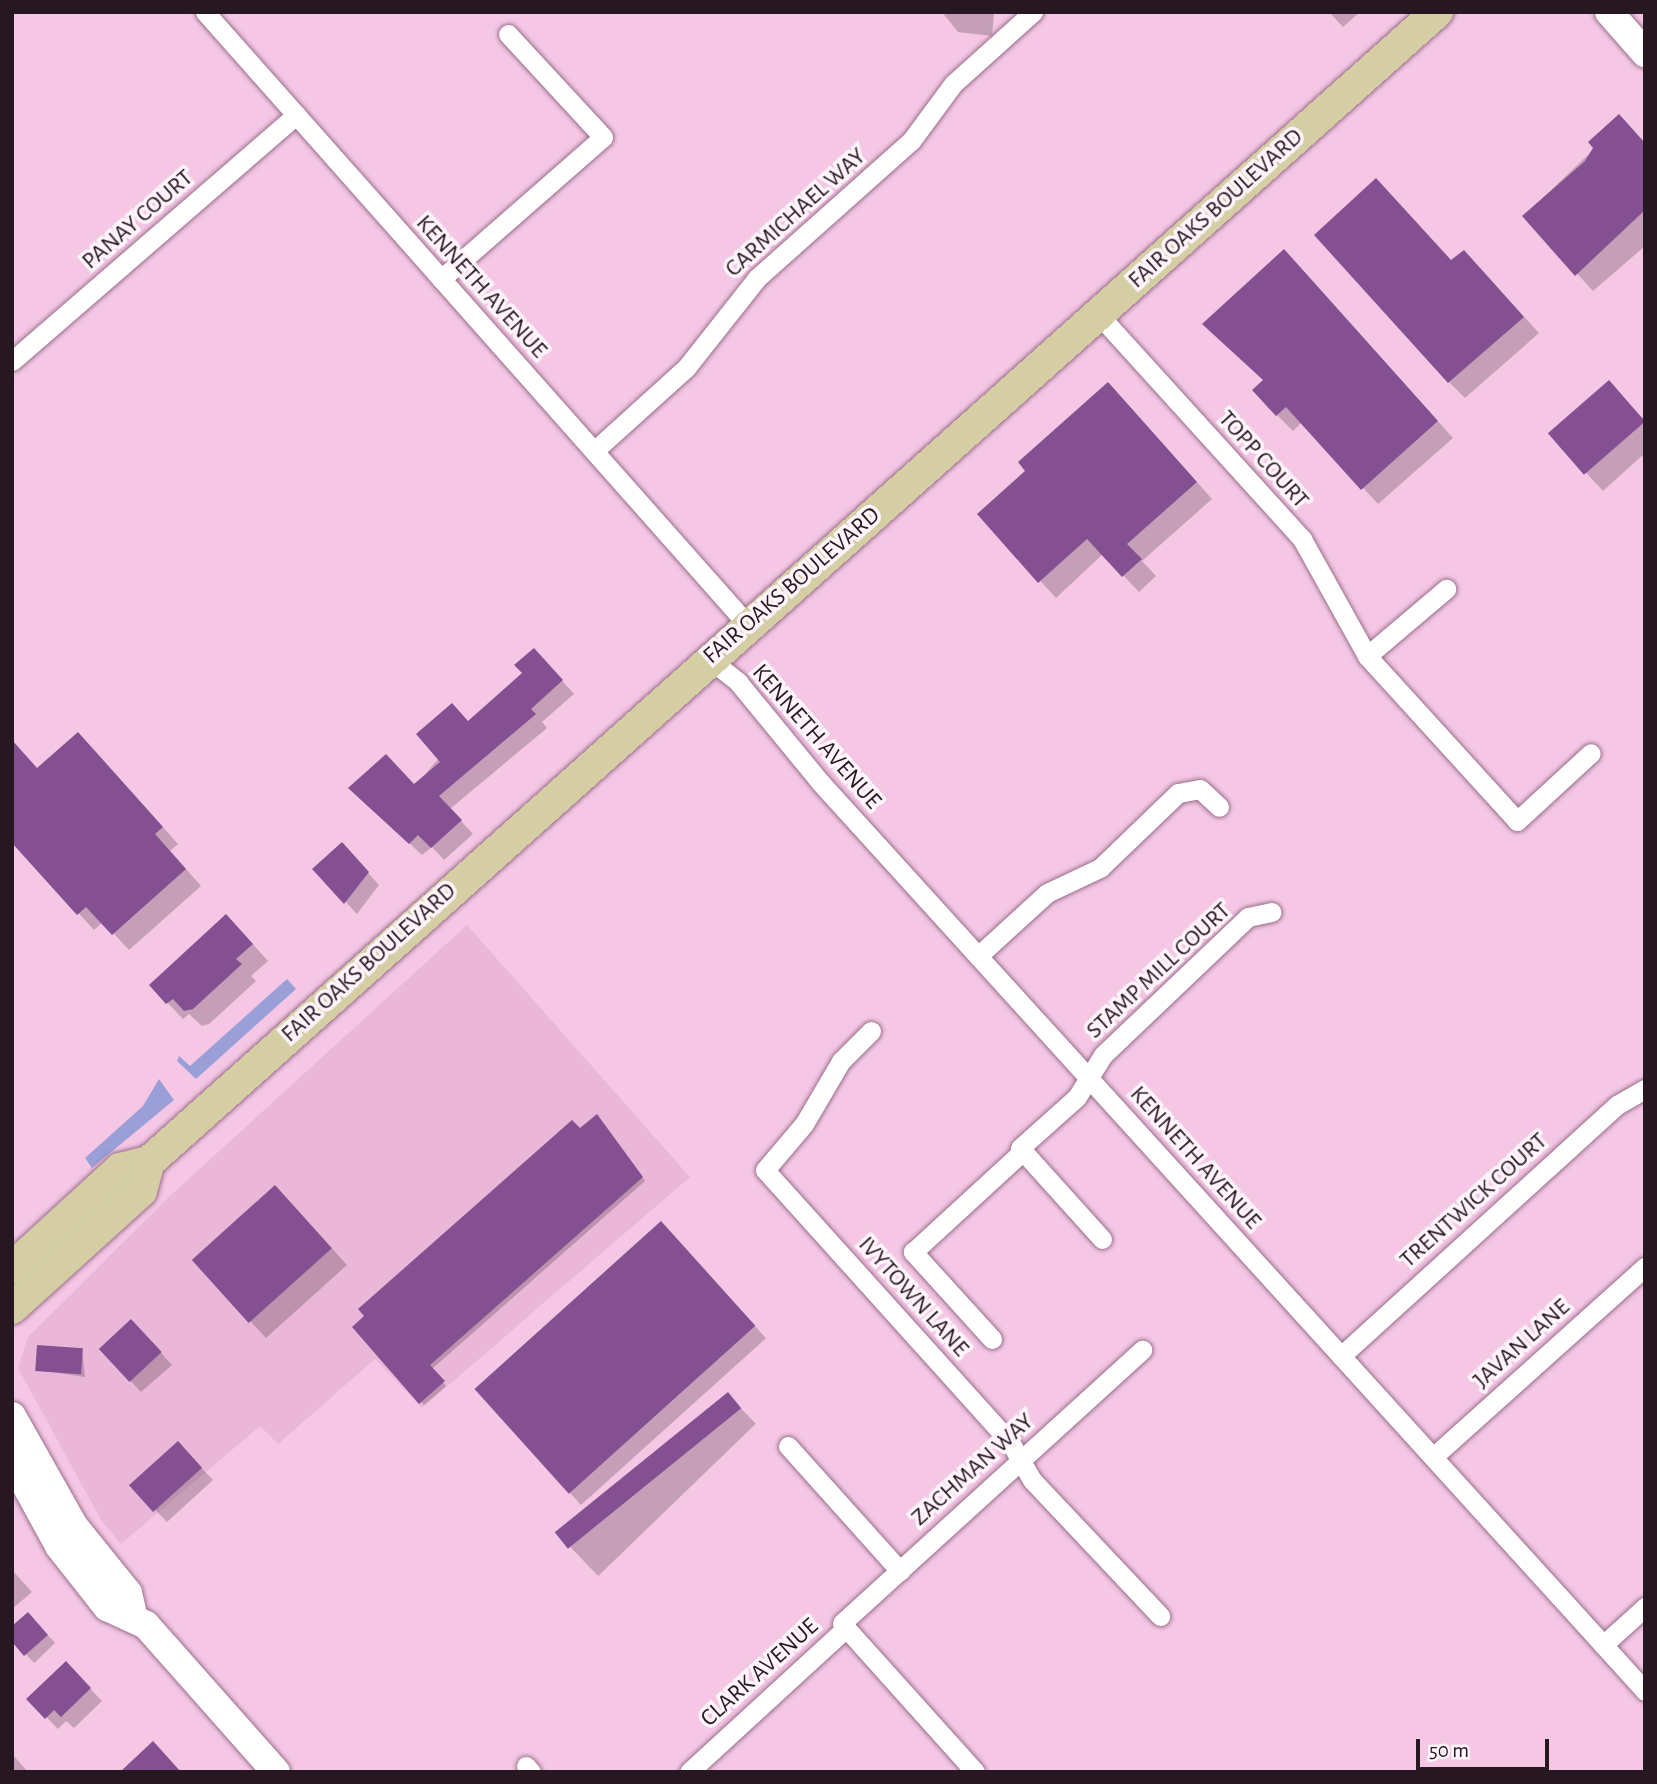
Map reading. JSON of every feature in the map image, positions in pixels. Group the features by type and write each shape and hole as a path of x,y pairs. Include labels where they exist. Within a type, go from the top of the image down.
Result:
{"main road":[{"name":"FAIR OAKS BOULEVARD","path":"12,1268 120,1169 149,1162 709,659 1437,12"},
{"path":"1609,12 1645,52"},
{"name":"FAIR OAKS BOULEVARD","path":"12,1308 141,1191 149,1162"},
{"path":"12,1416 77,1531 128,1592 133,1615 276,1772"},
{"path":"12,1460 59,1546 107,1607 133,1615"}],"street":[{"name":"KENNETH AVENUE","path":"205,12 748,625"},
{"name":"CARMICHAEL WAY","path":"594,451 686,368 757,278 911,141 953,85 1033,12"},
{"path":"441,279 603,137 508,34"},
{"name":"PANAY COURT","path":"12,361 296,115"},
{"name":"TOPP COURT","path":"1098,314 1301,539 1367,656 1517,821 1591,753"},
{"path":"1367,656 1446,589"},
{"name":"KENNETH AVENUE","path":"709,659 737,682 978,956 1645,1691"},
{"path":"978,956 1047,893 1100,868 1178,793 1200,789 1219,807"},
{"name":"STAMP MILL COURT","path":"992,1339 913,1252 1023,1151 1088,1077 1102,1055 1248,918 1271,912"},
{"name":"IVYTOWN LANE","path":"870,1031 841,1061 804,1124 765,1170 1021,1460 1032,1480 1160,1616"},
{"name":"TRENTWICK COURT","path":"1341,1356 1617,1105 1645,1089"},
{"path":"1023,1151 1102,1239"},
{"name":"JAVAN LANE","path":"1433,1457 1645,1267"},
{"name":"ZACHMAN WAY","path":"846,1628 842,1623 1142,1350"},
{"path":"788,1446 900,1571"},
{"path":"1603,1645 1645,1607"},
{"name":"CLARK AVENUE","path":"689,1772 846,1628 975,1772"}],"shaded area":[{"path":"467,925 690,1177 422,1408 375,1359 278,1444 260,1426 121,1544 101,1520 18,1368 28,1337 172,1194"},
{"path":"287,979 296,989 196,1079 177,1061 179,1056 190,1066"},
{"path":"159,1079 174,1100 92,1168 85,1158 143,1106"}],"building":[{"path":"1619,114 1645,143 1645,210 1575,276 1522,216 1585,161 1593,148 1588,142"},
{"path":"1376,178 1451,260 1464,250 1524,317 1448,383 1314,235"},
{"path":"1284,249 1438,421 1361,490 1286,407 1276,416 1252,390 1263,380 1202,324"},
{"path":"1609,380 1645,422 1584,475 1548,433"},
{"path":"1108,382 1197,482 1127,544 1142,559 1122,577 1087,539 1038,583 977,514 1025,471 1018,462"},
{"path":"534,648 563,680 531,709 536,714 439,796 462,820 431,848 418,835 409,844 348,788 386,754 414,784 440,762 416,734 452,703 468,721 522,673 514,665"},
{"path":"78,732 163,827 155,834 186,869 112,935 86,907 77,915 12,843 12,740 37,768"},
{"path":"342,842 369,872 344,904 312,869"},
{"path":"226,914 253,944 236,959 242,964 193,1009 184,1011 173,999 166,1004 149,985"},
{"path":"597,1114 643,1177 430,1365 445,1381 419,1404 352,1327 364,1316 358,1309 572,1120 580,1128"},
{"path":"275,1185 332,1248 249,1323 192,1260"},
{"path":"661,1221 755,1326 569,1494 474,1389"},
{"path":"131,1319 162,1352 130,1382 99,1349"},
{"path":"37,1345 83,1348 81,1374 35,1371"},
{"path":"728,1392 741,1408 568,1549 555,1532"},
{"path":"178,1441 202,1468 153,1512 129,1485"},
{"path":"28,1612 48,1635 24,1656 12,1642 12,1626"},
{"path":"66,1661 91,1688 61,1717 54,1710 45,1719 26,1699"},
{"path":"153,1741 181,1772 120,1772"}]}
